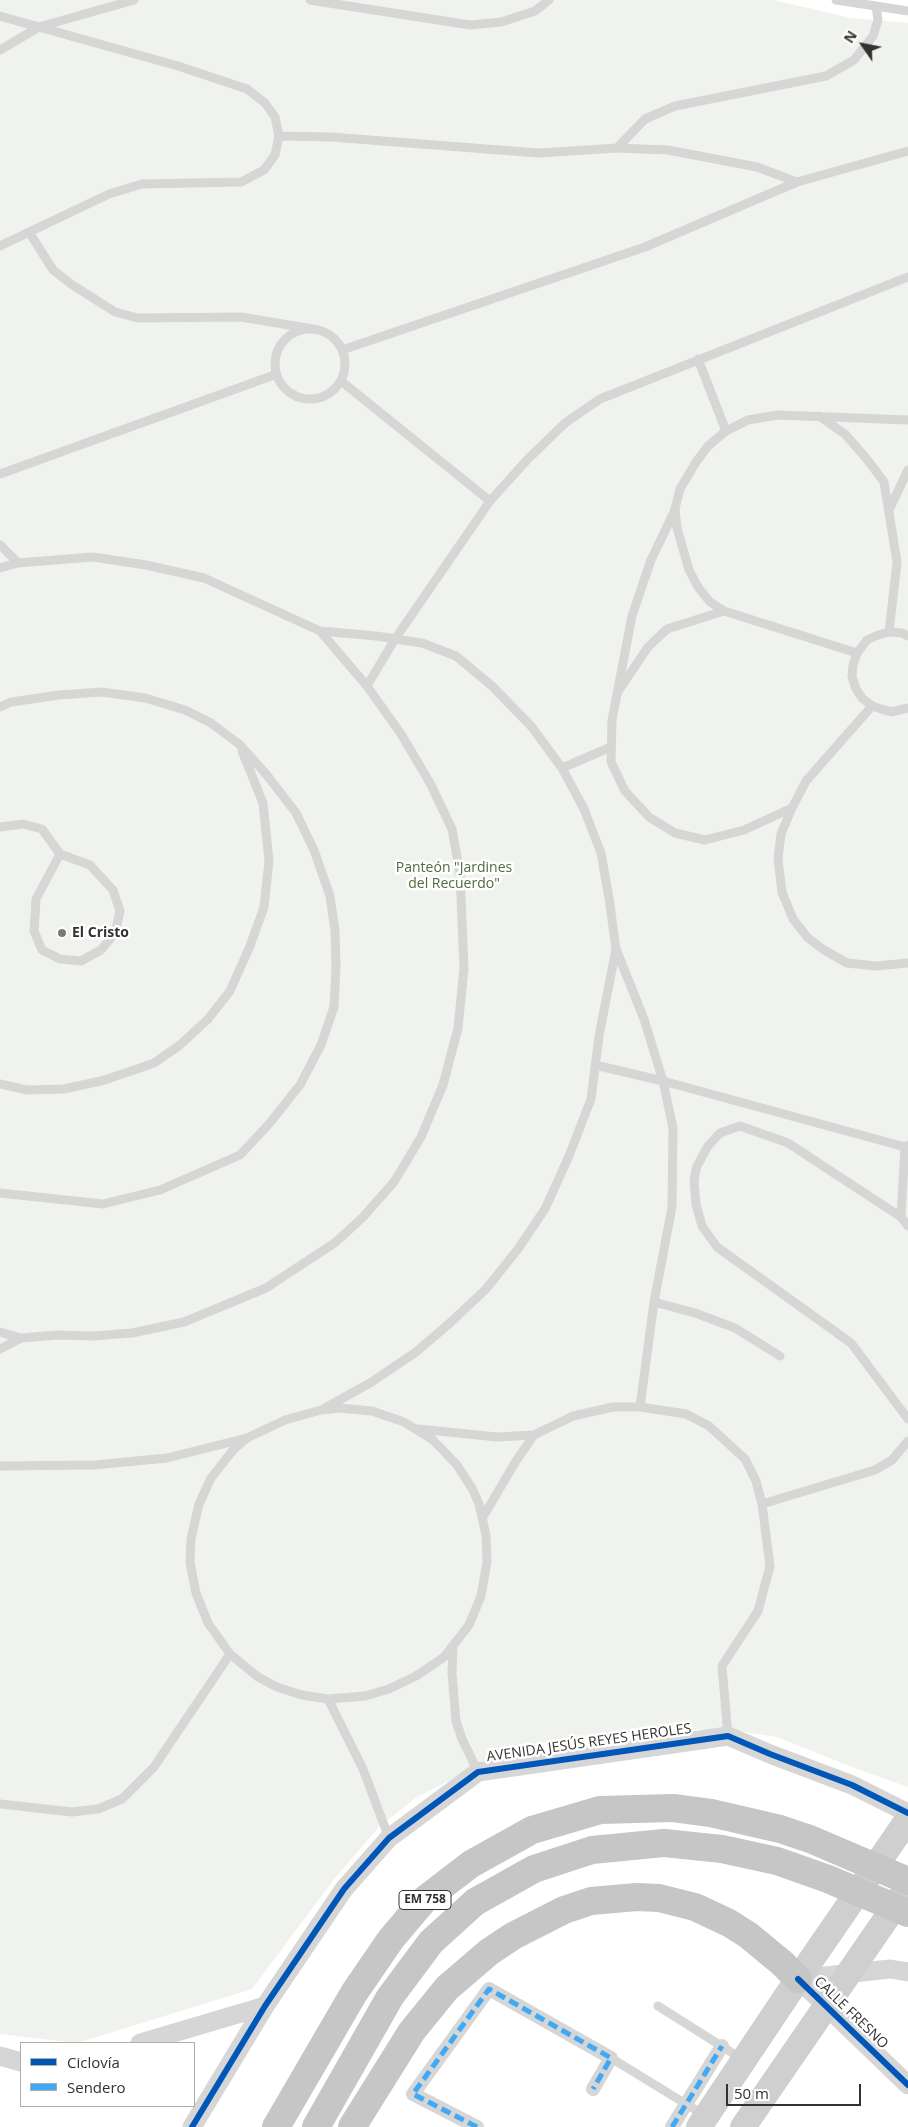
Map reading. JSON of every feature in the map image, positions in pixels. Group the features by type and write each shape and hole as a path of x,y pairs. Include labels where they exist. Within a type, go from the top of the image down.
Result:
{"highway":[{"name":"EM 758","path":"276,2127 354,1993 391,1939 424,1900 471,1864 532,1830 600,1810 673,1808 711,1813 780,1829 810,1839 908,1881"},
{"name":"EM 758","path":"316,2127 390,1997 431,1942 475,1902 534,1869 592,1850 664,1843 722,1848 777,1861 828,1879 908,1913"},
{"path":"352,2127 412,2031 447,1988 489,1952 521,1931 564,1910 592,1901 637,1896 659,1898 695,1907 712,1914 748,1935 798,1979"}],"main road":[{"path":"697,2116 744,2061 908,1819"},
{"path":"750,2124 826,2007 908,1887"}],"street":[{"name":"AVENIDA JESÚS REYES HEROLES","path":"192,2127 265,2006 344,1889 389,1838 478,1772 728,1736"},
{"path":"728,1736 852,1785 908,1813"},
{"path":"798,1979 890,1969 908,1972"},
{"name":"CALLE FRESNO","path":"798,1979 908,2086"},
{"path":"477,2127 413,2094 489,1989 611,2058 593,2089"},
{"path":"143,2042 265,2006"},
{"path":"672,2127 697,2116 722,2046"},
{"path":"0,2056 20,2062"}],"lane":[{"path":"0,50 39,28 134,0"},
{"path":"310,0 470,25 501,22 535,11 549,0"},
{"path":"836,0 908,11"},
{"path":"617,148 645,119 675,106 826,76 854,60 874,36 878,20 876,6"},
{"path":"0,16 178,66 247,89 265,104 275,117 279,136 275,155 264,170 241,182 142,184 109,194 0,246"},
{"path":"279,136 331,137 538,153 617,148 677,152 757,167 797,182"},
{"path":"342,350 645,247 797,182 908,151"},
{"path":"29,232 53,270 71,284 116,312 138,318 241,316 313,329 326,333 338,343 342,350 345,371 336,388 324,396 310,399 290,393 280,382 275,362 278,350 285,340 296,332 313,329"},
{"path":"367,686 396,639 490,501 527,460 565,423 600,399 908,277"},
{"path":"698,359 726,431"},
{"path":"0,474 277,374"},
{"path":"341,381 490,501"},
{"path":"857,654 724,611 710,602 698,587 689,570 677,528 676,509 680,489 708,446 726,431 748,420 770,416 819,416 908,420"},
{"path":"819,416 844,434 866,458 884,482 890,508 897,562 889,632"},
{"path":"890,508 908,470"},
{"path":"676,509 651,560 632,616 612,720 612,762 625,791 649,817 674,834 705,840 744,830 792,808"},
{"path":"0,545 18,563"},
{"path":"0,568 18,563 94,557 165,569 204,578 320,631 422,643 456,656 492,686 531,726 562,768 584,809 600,853 616,949 644,1020 663,1081 673,1128 672,1207 654,1302 640,1407"},
{"path":"616,695 648,647 667,629 724,611"},
{"path":"0,1332 21,1338 132,1333 184,1322 266,1288 336,1242 364,1217 394,1182 421,1137 442,1085 458,1028 464,968 460,874 452,830 430,783 401,734 367,686 320,631"},
{"path":"908,636 902,633 889,632 867,640 857,654 853,665 852,677 862,698 872,706 891,712 908,708"},
{"path":"0,707 11,702 59,695 102,692 144,698 185,710 211,723 239,744 266,774 296,814 314,850 330,896 335,931 334,1007 322,1045 300,1085 269,1124 240,1154 160,1190 103,1204 0,1193"},
{"path":"872,706 806,781 792,808 781,834 778,859 782,892 793,920 808,938 824,950 847,962 876,966 908,963"},
{"path":"0,1084 27,1090 64,1089 106,1080 154,1063 180,1045 208,1020 230,990 250,946 264,907 269,861 263,803 239,744"},
{"path":"562,768 612,747"},
{"path":"0,827 23,824 42,829 60,854 90,865 113,890 120,910 115,933 101,950 81,961 60,959 42,950 34,930 36,899 60,854"},
{"path":"0,1466 95,1465 139,1462 175,1456 247,1438 285,1420 321,1410 370,1383 416,1352 486,1289 518,1249 545,1209 569,1156 591,1099 599,1036 616,949"},
{"path":"595,1065 663,1081 907,1146 901,1217"},
{"path":"908,1226 901,1217 788,1143 740,1126 720,1133 708,1146 697,1166 694,1180 696,1204 702,1226 718,1247 851,1343 908,1419"},
{"path":"654,1302 695,1313 735,1328 780,1356"},
{"path":"0,1349 21,1338"},
{"path":"418,1429 497,1437 534,1435 573,1416 613,1407 640,1407 686,1414 709,1426 745,1459 756,1481 762,1504 770,1566 758,1611 722,1666 728,1736"},
{"path":"247,1438 234,1449 211,1478 199,1504 191,1539 190,1562 196,1593 208,1623 230,1654 258,1677 277,1687 302,1695 328,1699 365,1696 389,1689 416,1676 444,1657 453,1648 474,1614 485,1579 487,1548 483,1518 473,1490 457,1465 433,1440 418,1429 372,1411 356,1409 321,1410"},
{"path":"483,1518 516,1461 534,1435"},
{"path":"762,1504 875,1470 892,1460 908,1441"},
{"path":"453,1648 452,1681 456,1721 462,1739 478,1772"},
{"path":"0,1804 72,1812 98,1809 122,1799 154,1767 230,1654"},
{"path":"328,1699 363,1769 389,1838"},
{"path":"658,2006 744,2061"},
{"path":"611,2058 697,2116"}],"green space":[{"name":"Panteón \"Jardines del Recuerdo\"","path":"0,0 774,0 851,18 908,23 908,1787 777,1737 738,1731 682,1729 598,1735 516,1747 417,1797 380,1826 335,1878 252,1989 80,2042 0,2034"}],"marked path":[{"path":"477,2127 413,2094 489,1989 611,2058 593,2089"},
{"path":"672,2127 722,2046"}],"cycle path":[{"path":"192,2127 265,2006 344,1889 389,1838 478,1772 728,1736 852,1785 908,1813"},
{"path":"798,1979 908,2085"}],"place":[{"name":"El Cristo","path":"62,933"}]}
